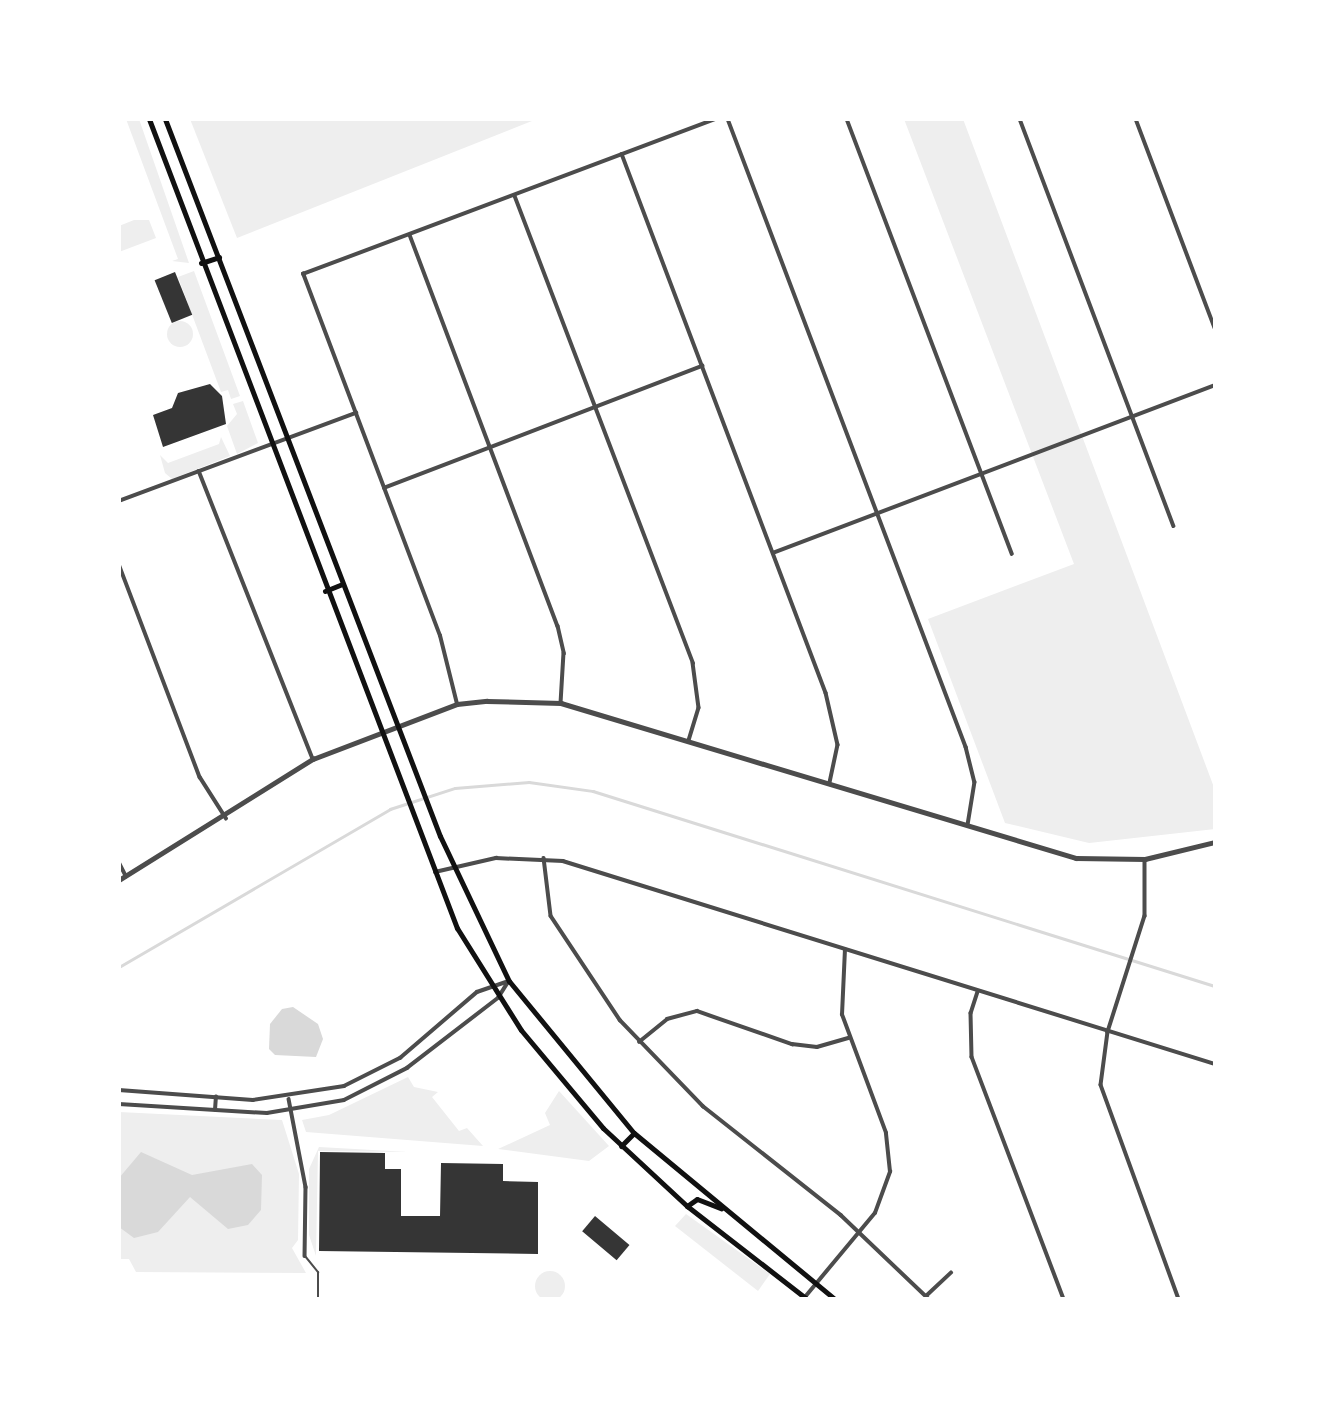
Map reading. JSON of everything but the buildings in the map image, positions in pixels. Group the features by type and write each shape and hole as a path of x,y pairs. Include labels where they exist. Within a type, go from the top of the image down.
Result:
{"main road":[{"path":"149,119 413,824 433,873 490,984 554,1073 621,1146 687,1206 806,1298"},
{"path":"165,119 433,820 509,981 634,1133 835,1299"},
{"path":"201,263 219,257"},
{"path":"325,591 342,583"},
{"path":"621,1146 634,1133"},
{"path":"687,1206 703,1200 730,1212"}],"street":[{"path":"457,704 444,648 303,274 716,119"},
{"path":"728,119 973,767 967,827"},
{"path":"847,119 1012,554"},
{"path":"1020,119 1174,526"},
{"path":"1136,119 1215,328"},
{"path":"622,154 834,719 838,745 830,784"},
{"path":"515,196 693,663 698,708 689,740"},
{"path":"410,235 558,626 564,653 561,703"},
{"path":"384,488 702,366"},
{"path":"773,553 1215,386"},
{"path":"119,501 356,413"},
{"path":"199,471 313,759"},
{"path":"119,564 200,777 226,818"},
{"path":"119,880 226,818 313,759 396,725 457,704 561,703 1076,858 1145,859 1215,842"},
{"path":"544,858 544,890 558,930 639,1042 718,1120 860,1231 928,1298 951,1273"},
{"path":"433,873 452,865 544,858 1215,1065"},
{"path":"1145,859 1147,897 1137,944 1108,1031 1103,1097 1180,1299"},
{"path":"119,862 126,876"},
{"path":"806,1298 882,1201 891,1156 849,1038 839,993 845,950"},
{"path":"119,1090 216,1097 289,1098 354,1083 400,1058 490,984 509,981"},
{"path":"119,1104 215,1111 291,1112 344,1100 407,1068 498,998 509,981"},
{"path":"978,992 971,1013 972,1057 1064,1299"},
{"path":"639,1042 667,1019 697,1011 792,1044 817,1047 849,1038"},
{"path":"400,1058 407,1068"},
{"path":"215,1111 216,1097"},
{"path":"289,1098 306,1187 305,1256"}],"lane":[{"path":"305,1256 318,1272 318,1299"}],"shaded area":[{"path":"126,119 139,119 189,263 172,261 178,259"},
{"path":"190,119 537,119 237,238"},
{"path":"904,119 963,119 1215,790 1215,829 1089,843 1005,823 928,619 1074,564"},
{"path":"134,220 149,220 156,238 119,252 119,226"},
{"path":"194,271 240,396 231,399 228,390 221,392 178,277"},
{"path":"180,321 189,325 193,334 189,343 180,347 171,343 167,334 171,325"},
{"path":"243,401 258,443 237,454 227,426 237,414 233,404"},
{"path":"221,437 230,456 172,479 165,473 160,455 168,463 219,444"},
{"path":"293,1007 318,1024 323,1039 316,1057 275,1055 269,1049 270,1024 282,1009"},
{"path":"408,1077 414,1087 438,1092 432,1097 459,1131 467,1128 483,1146 306,1132 302,1120 329,1115"},
{"path":"559,1091 609,1146 589,1161 498,1149 550,1125 545,1113"},
{"path":"119,1112 282,1120 299,1174 298,1240 292,1248 306,1273 136,1272 129,1259 119,1259"},
{"path":"319,1147 408,1152 318,1151 316,1256 309,1235 309,1169"},
{"path":"141,1152 192,1175 252,1164 262,1175 261,1210 248,1225 228,1229 190,1197 158,1232 134,1238 119,1227 119,1178"},
{"path":"686,1214 770,1274 758,1291 675,1226"},
{"path":"550,1271 561,1275 565,1286 561,1297 550,1301 539,1297 535,1286 539,1275"}],"waterway":[{"path":"119,967 390,809 455,788 529,782 593,791 1215,986"}]}
